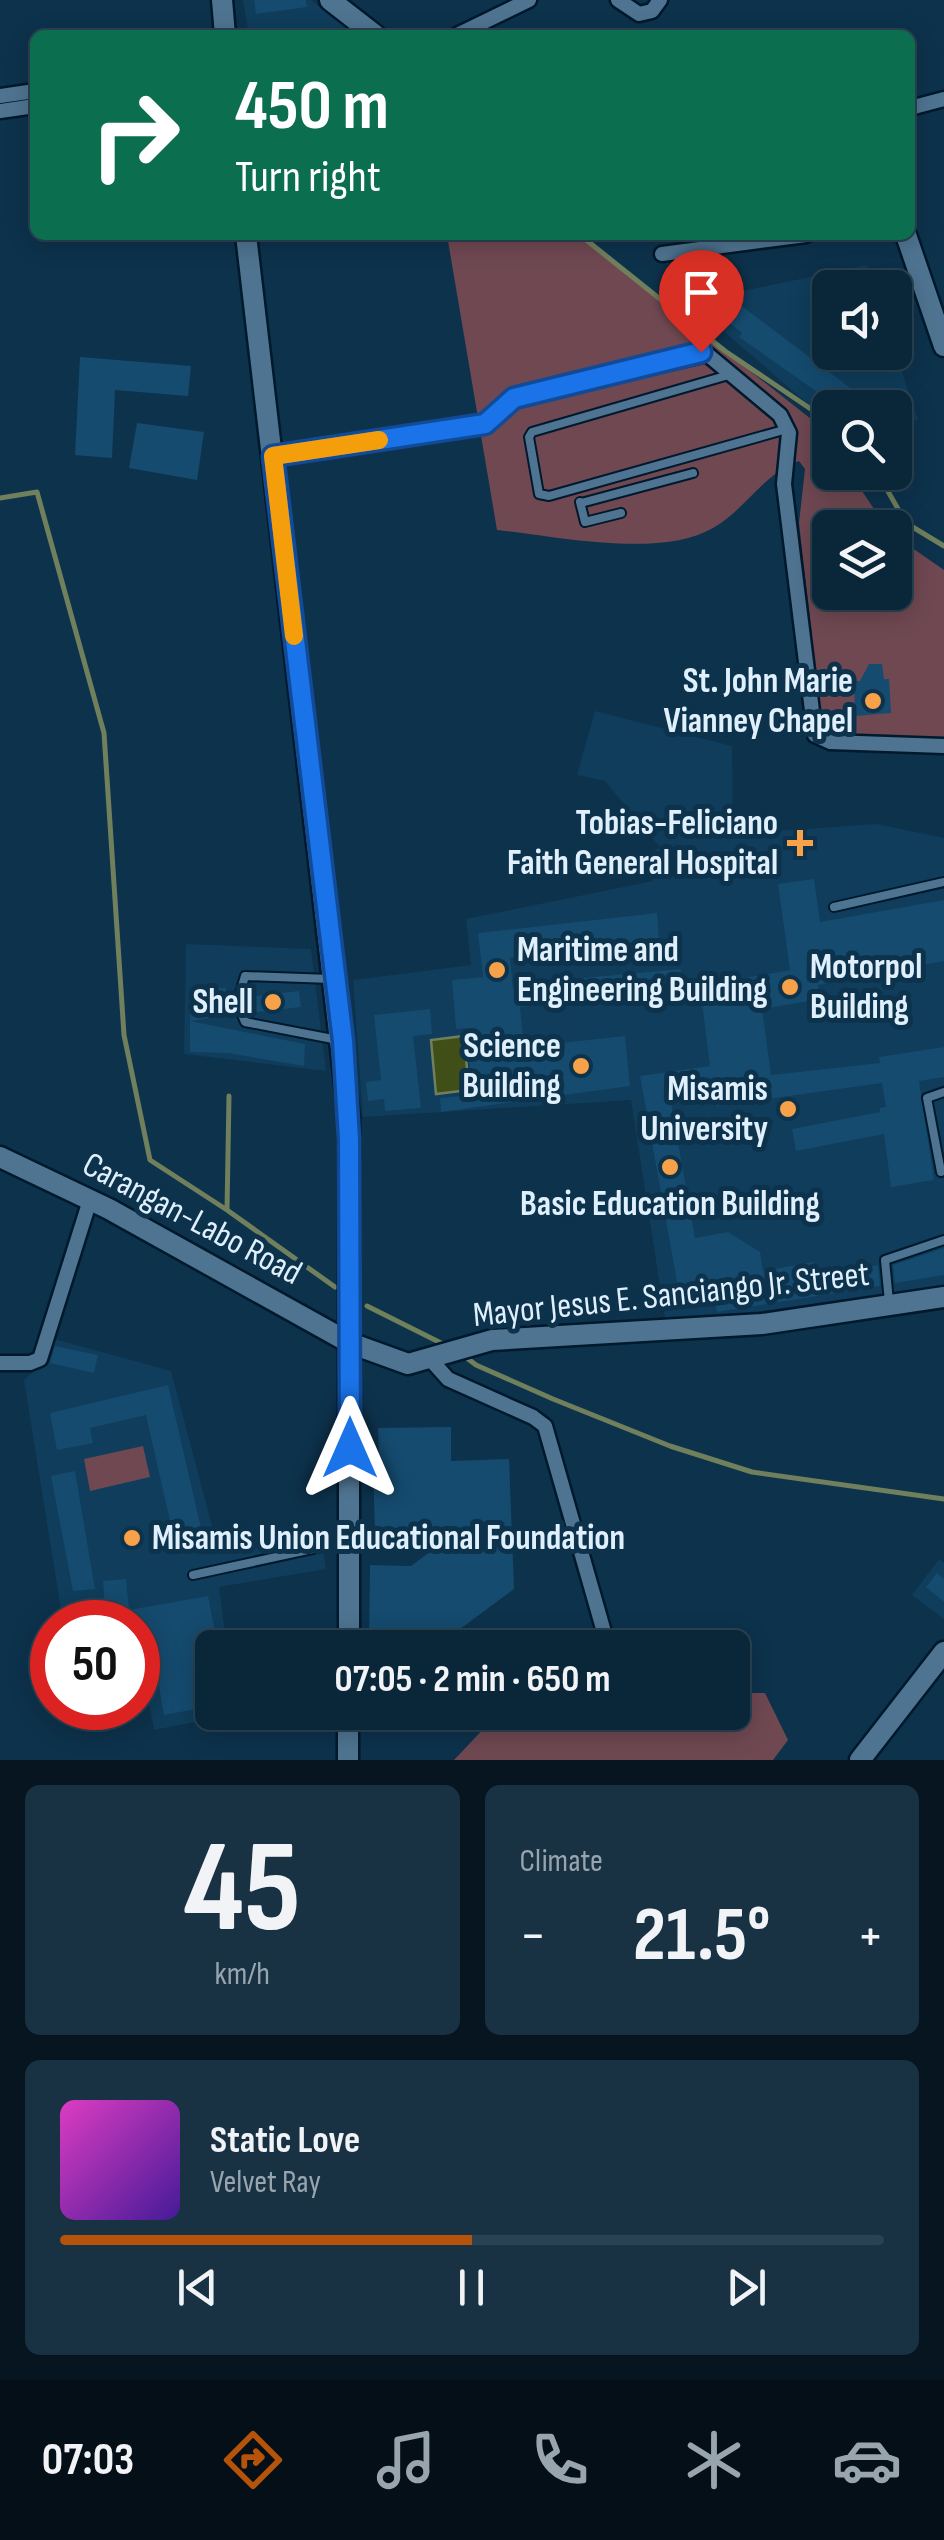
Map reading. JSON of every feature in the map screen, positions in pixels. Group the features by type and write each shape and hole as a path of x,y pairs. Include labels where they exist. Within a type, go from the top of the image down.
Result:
{"main road":[{"path":"222,0 224,30"},
{"path":"330,0 368,30"},
{"path":"247,240 343,1041 348,1118 349,1630"},
{"path":"908,240 944,346"},
{"name":"Carangan-Labo Road","path":"0,1157 90,1200 350,1343"},
{"name":"Mayor Jesus E. Sanciango Jr. Street","path":"350,1343 397,1362 430,1360 492,1340 762,1324 944,1297"},
{"path":"860,1760 944,1652"},
{"path":"348,1730 348,1760"}],"street":[{"path":"467,30 529,0"},
{"path":"618,0 639,14 652,11 660,0"},
{"path":"0,96 30,92"},
{"path":"915,107 943,102"},
{"path":"0,110 30,107"},
{"path":"662,254 768,240"},
{"path":"273,456 485,424 514,398 696,352 707,354 780,416 788,429 790,443 784,484 815,735 830,742 944,746"},
{"path":"0,1362 30,1363 40,1359 90,1200"},
{"path":"430,1360 448,1379 534,1417 545,1426 603,1630"}],"lane":[{"path":"732,374 532,432 529,438 539,494 578,488 788,429"},
{"path":"580,502 693,473"},
{"path":"578,488 586,522 622,512"},
{"path":"834,907 944,882"},
{"path":"335,979 245,976 237,1003 245,1022 343,1041"},
{"path":"941,1172 928,1098 944,1092"},
{"path":"890,1306 885,1260 944,1240"},
{"path":"193,1575 350,1542"}],"shaded area":[{"path":"243,0 311,0 349,30 248,30"},
{"path":"448,240 584,240 812,420 812,490 861,490 875,510 812,510 812,610 912,610 912,548 944,570 944,738 836,736 827,729 820,709 799,523 805,469 799,461 776,474 724,521 691,537 637,544 497,530"},
{"path":"867,265 869,270 843,270"},
{"path":"812,276 812,370 901,370 908,390 812,390 812,407 690,302"},
{"name":"Misamis University","path":"595,711 732,746 733,834 877,824 944,838 944,1285 667,1331 631,1100 363,1117 353,980 471,965 466,919 653,881 644,857 660,847 605,781 577,775"},
{"path":"186,944 311,949 326,1071 184,1054"},
{"path":"464,1036 469,1090 436,1094 431,1040"},
{"name":"Misamis Union Educational Foundation","path":"54,1339 171,1371 218,1548 320,1527 326,1569 219,1587 225,1630 195,1630 195,1722 160,1729 160,1600 59,1600 24,1380 41,1365"},
{"path":"143,1446 150,1477 90,1491 84,1459"},
{"path":"939,1559 944,1563 944,1619 912,1595"},
{"path":"750,1693 765,1693 788,1740 773,1760 454,1760 482,1730 750,1730"}],"building":[{"path":"254,0 306,0 307,7 256,14"},
{"path":"734,300 812,359 812,370 827,370 853,390 814,390 739,337 742,333 721,316"},
{"path":"80,357 191,366 188,396 115,390 112,458 75,455"},
{"path":"137,423 204,432 197,480 129,468"},
{"name":"St. John Marie Vianney Chapel","path":"869,664 882,664 884,679 889,679 891,713 855,716 854,681 860,681"},
{"path":"814,879 820,922 944,900 944,961 818,985 820,999 762,1009 771,1075 880,1063 879,1057 944,1047 944,1077 919,1081 934,1180 891,1187 884,1134 796,1151 792,1129 880,1112 880,1108 886,1107 882,1083 716,1106 713,1086 669,1092 695,1238 728,1232 760,1252 763,1271 813,1262 814,1271 826,1268 828,1276 878,1265 880,1286 717,1312 714,1298 681,1304 640,1076 710,1066 700,986 790,970 778,884"},
{"path":"657,913 659,939 510,958 513,989 540,986 540,982 681,969 683,992 520,1007 524,1047 625,1036 630,1086 441,1112 440,1098 473,1095 465,1028 456,1029 452,980 483,977 478,933"},
{"path":"191,987 226,988 225,1016 190,1021"},
{"name":"Shell","path":"299,991 301,1007 249,1013 246,1005 247,997"},
{"path":"430,1009 432,1034 413,1036 421,1108 385,1111 384,1099 368,1101 366,1082 381,1080 374,1015"},
{"path":"190,1021 305,1044 304,1066 228,1053 190,1052"},
{"path":"944,1248 944,1275 895,1283 893,1265"},
{"path":"55,1346 98,1355 94,1373 50,1363"},
{"path":"168,1385 204,1541 176,1547 146,1415 90,1428 93,1443 57,1450 50,1413"},
{"path":"451,1427 451,1461 509,1459 514,1589 459,1630 369,1630 370,1565 411,1566 459,1530 375,1532 373,1463 379,1463 378,1428"},
{"path":"75,1471 95,1589 73,1591 51,1476"},
{"path":"937,1573 944,1579 944,1602 926,1587"},
{"path":"126,1579 128,1600 104,1600 103,1581"},
{"path":"208,1596 215,1630 195,1630 195,1709 164,1715 160,1692 160,1605"}],"waterway":[{"path":"586,240 725,351 812,410"},
{"path":"887,490 906,523 944,546"},
{"path":"0,498 37,492 104,733 124,1035 150,1160 227,1210"},
{"path":"229,1096 227,1210 335,1287"},
{"path":"367,1306 445,1345"},
{"path":"463,1355 476,1365 553,1399 670,1446 752,1472 944,1499"}],"slow traffic":[{"path":"294,636 273,456 379,440"}],"place":[{"name":"St. John Marie Vianney Chapel","path":"873,701"},
{"name":"Tobias-Feliciano Faith General Hospital","path":"800,843"},
{"name":"Maritime and Engineering Building","path":"497,970"},
{"name":"Motorpol Building","path":"790,987"},
{"name":"Shell","path":"273,1002"},
{"name":"Science Building","path":"581,1066"},
{"name":"Misamis University","path":"788,1109"},
{"name":"Basic Education Building","path":"670,1167"},
{"name":"Misamis Union Educational Foundation","path":"132,1538"}],"route":[{"path":"350,1448 349,1139 343,1041 273,456 485,424 514,398 701,352"}]}
